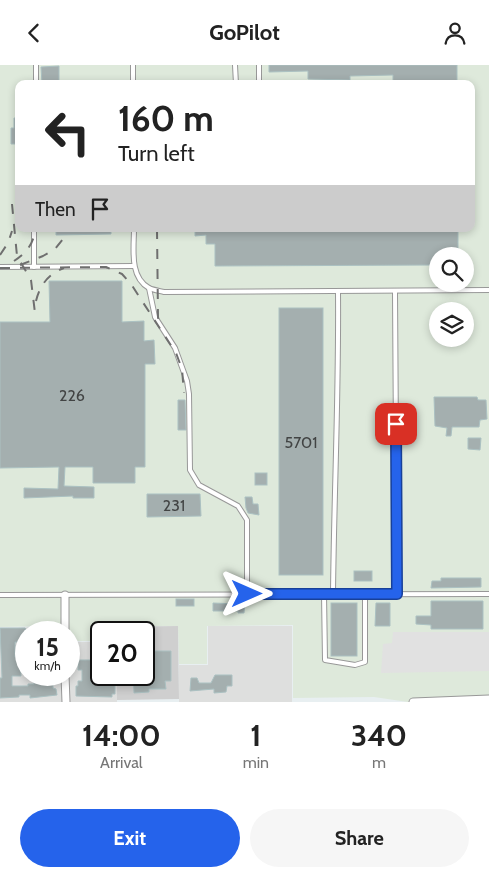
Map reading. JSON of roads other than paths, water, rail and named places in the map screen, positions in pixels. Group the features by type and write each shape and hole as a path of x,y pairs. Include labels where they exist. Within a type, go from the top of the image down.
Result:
{"street":[{"path":"65,595 65,621"},
{"path":"66,686 66,702"},
{"path":"413,702 489,699"}],"lane":[{"path":"36,65 36,80"},
{"path":"133,65 133,80"},
{"path":"235,65 236,80"},
{"path":"258,65 259,80"},
{"path":"34,232 34,267"},
{"path":"134,232 134,266 139,279 149,288 164,292 489,291"},
{"path":"0,267 134,266"},
{"path":"149,288 155,317 175,348 190,394 190,470 198,485 238,506 247,520 247,594"},
{"path":"395,291 397,594"},
{"path":"333,594 339,377 338,292"},
{"path":"324,594 325,660 355,665 365,662 365,594"},
{"path":"0,595 489,594"}],"railway":[{"path":"12,204 17,256 31,280 35,313"},
{"path":"0,255 8,243 12,231"},
{"path":"14,261 29,248 34,232"},
{"path":"157,232 159,324"},
{"path":"20,265 55,249 67,234"},
{"path":"0,268 106,267 122,274 131,284 176,353 182,369 184,393"},
{"path":"36,301 40,290 49,277 64,268"}]}
